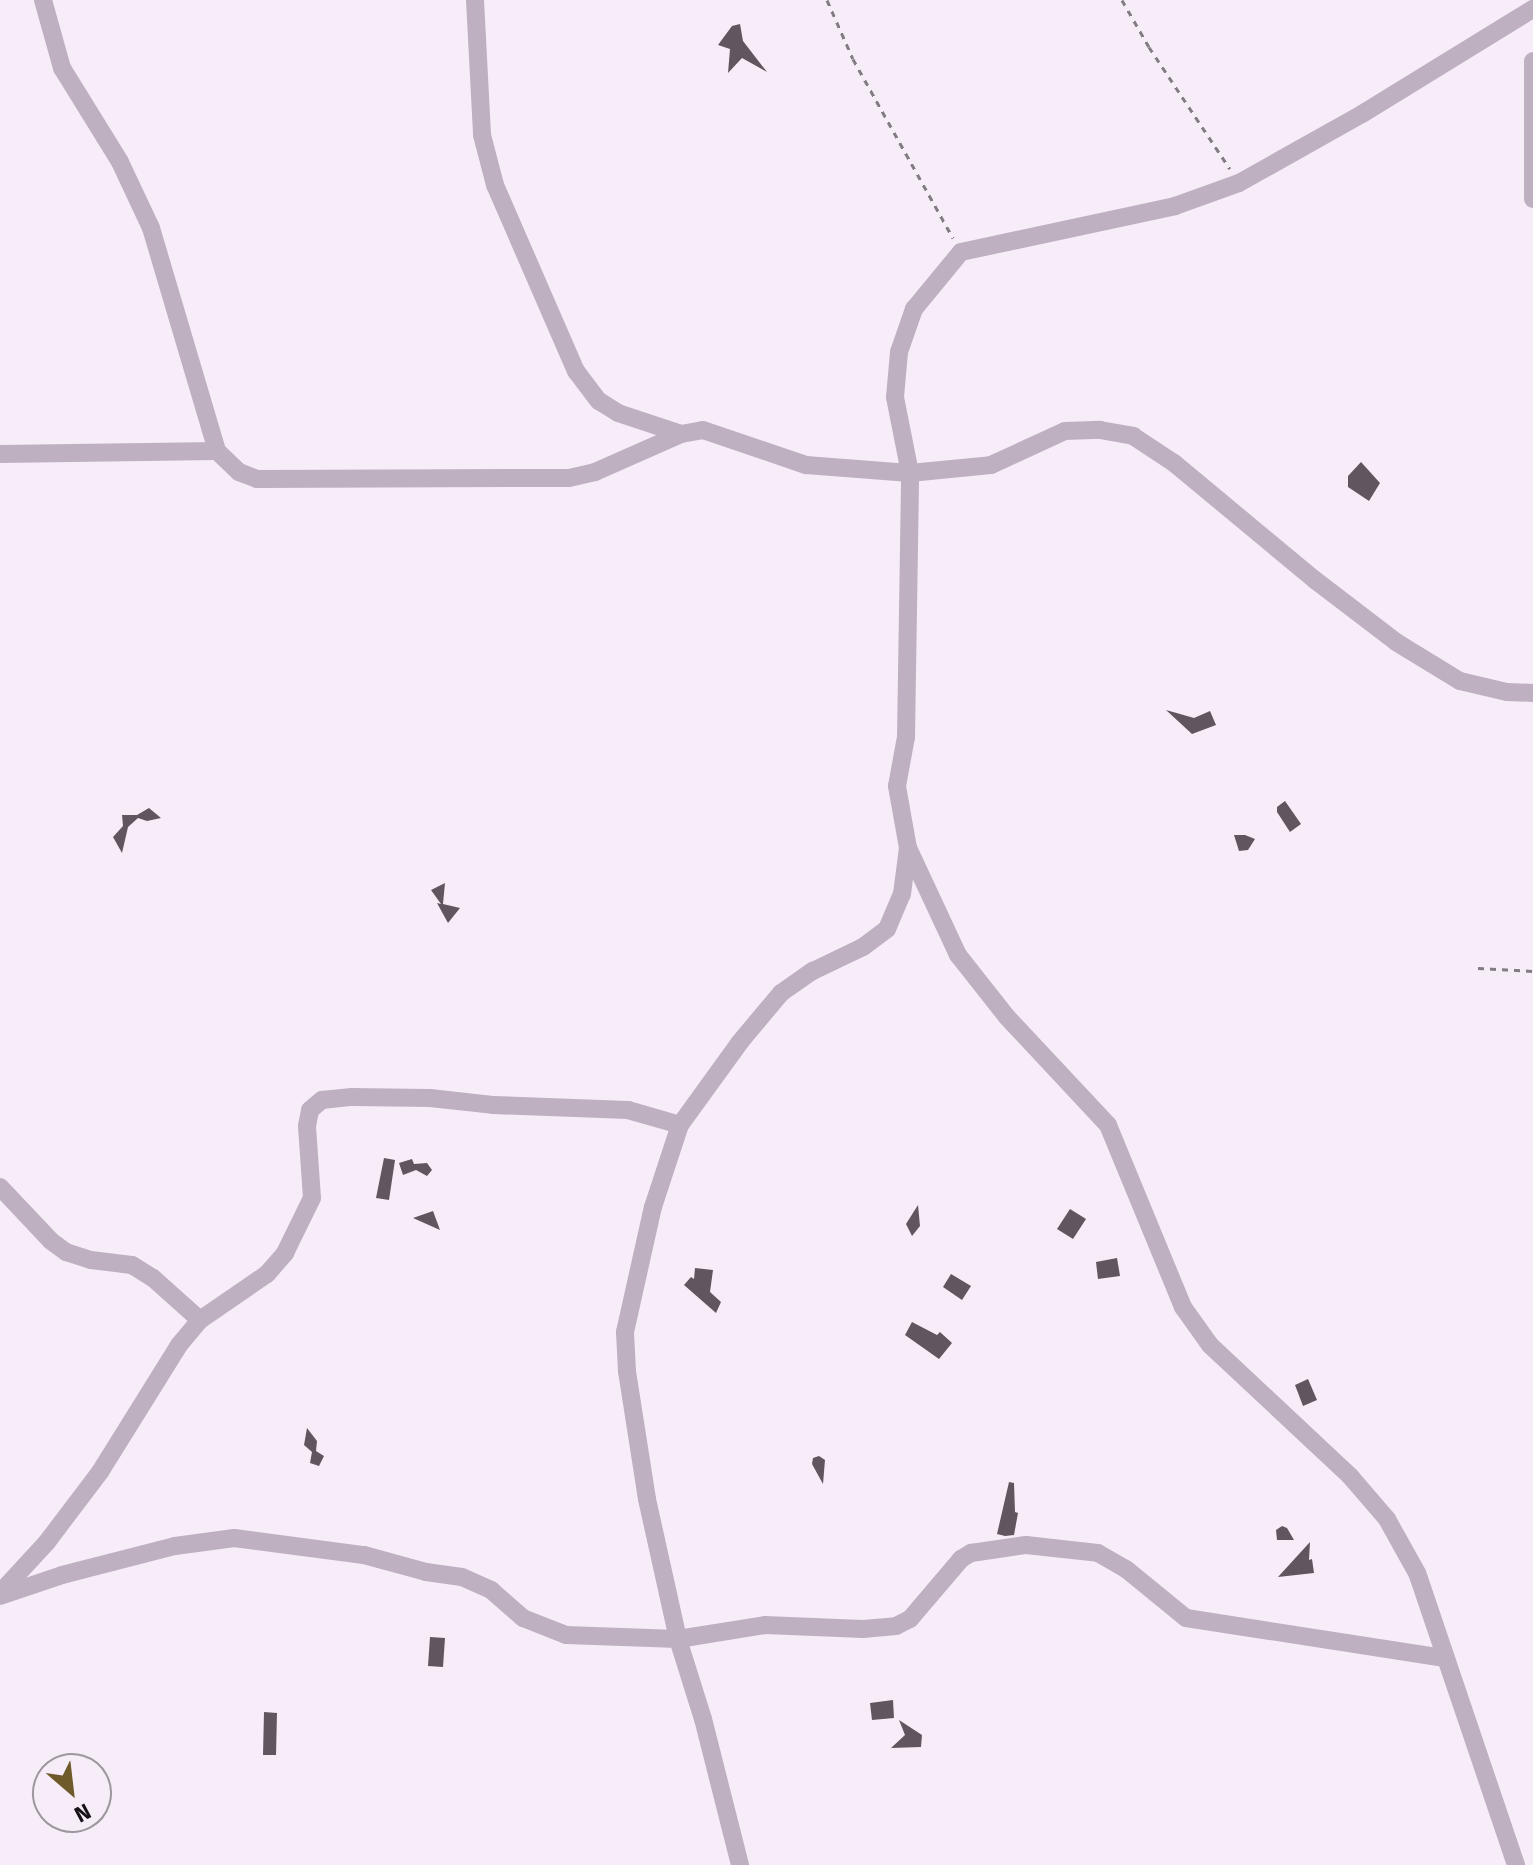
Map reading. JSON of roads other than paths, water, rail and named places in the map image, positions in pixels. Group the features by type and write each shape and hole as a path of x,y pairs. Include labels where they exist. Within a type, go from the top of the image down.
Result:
{"street":[{"path":"43,0 62,68 120,162 151,228 217,451 239,472 257,479 569,478 595,472 681,434 703,430 806,465 910,473 991,465 1065,431 1100,430 1133,436 1174,463 1315,580 1396,642 1460,681 1507,692 1533,693"},
{"path":"475,0 482,135 495,185 576,371 599,401 618,413 681,434"},
{"path":"1516,1865 1417,1573 1387,1519 1350,1476 1308,1441 1201,1333 1183,1307 1161,1259 1143,1205 1108,1125 1007,1017 958,955 908,848 897,786 908,709 910,473 895,397 899,352 914,309 961,252 1175,206 1239,183 1362,114 1533,9"},
{"path":"1533,61 1533,199"},
{"path":"0,454 217,451"},
{"path":"740,1865 703,1719 678,1639 647,1499 627,1371 625,1332 653,1207 680,1125 740,1042 781,993 813,971 863,947 887,929 902,894 908,848"},
{"path":"0,1595 47,1542 100,1472 179,1345 200,1320 267,1274 295,1237 312,1198 308,1118 310,1110 322,1100 352,1097 430,1098 493,1105 628,1110 680,1125"},
{"path":"0,1187 51,1241 66,1252 91,1260 132,1265 153,1278 200,1320"},
{"path":"0,1595 62,1575 175,1546 234,1538 364,1555 426,1572 462,1577 491,1590 523,1618 566,1635 678,1639 765,1625 863,1629 896,1626 910,1619 961,1559 971,1553 1026,1545 1098,1553 1126,1569 1186,1618 1445,1658"}]}
